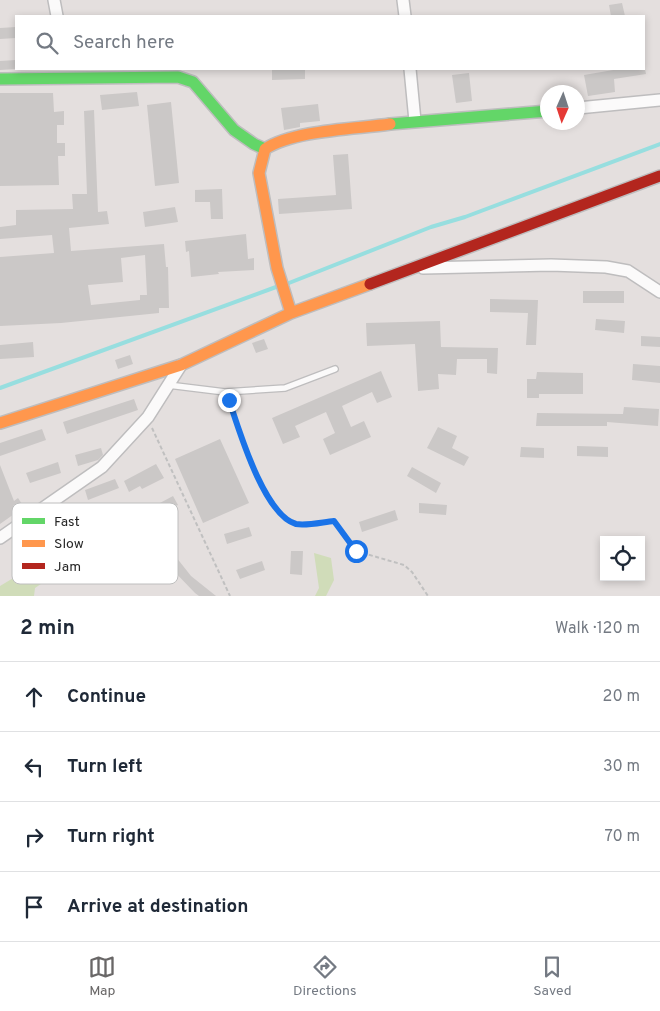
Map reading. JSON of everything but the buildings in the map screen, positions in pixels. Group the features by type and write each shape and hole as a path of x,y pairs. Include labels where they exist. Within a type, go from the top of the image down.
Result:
{"street":[{"path":"54,0 57,15"},
{"path":"403,0 405,15"},
{"path":"410,70 415,121"},
{"path":"0,79 63,73 178,77 187,79 193,82 226,122 255,145 265,148"},
{"path":"585,107 660,100"},
{"path":"291,313 278,268 259,173 265,148 277,141 293,137 415,121 540,112"},
{"path":"0,423 181,365 291,313 660,176"},
{"path":"415,268 551,265 606,267 628,271 660,292"},
{"path":"51,503 102,468 148,417 181,365"},
{"path":"0,538 12,530"}],"lane":[{"path":"168,385 225,392 285,388 334,369"}],"path":[{"path":"225,392 249,462 283,518 298,524 334,521 356,551 404,565 412,572 428,596"},
{"path":"148,417 169,468 230,596"}],"green space":[{"path":"314,553 331,558 334,580 326,596 315,596 319,588"},
{"path":"12,579 12,584 41,584 35,588 34,596 0,596 0,586"}],"sand":[{"path":"660,143 660,145 466,218 431,227 289,284 431,226 483,210"},
{"path":"276,288 0,389 0,387"}],"waterway":[{"path":"289,283 431,227 465,217 660,144"},
{"path":"0,388 276,287"}],"traffic: fast":[{"path":"0,79 178,77 193,82 234,130 265,149"},
{"path":"390,124 540,112"}],"traffic: slow":[{"path":"291,313 277,268 259,173 265,149 277,143 308,134 390,124"},
{"path":"0,423 181,365 291,313 370,284"}],"traffic: jam":[{"path":"370,284 660,176"}],"route":[{"path":"229,400 249,462 283,518 298,524 334,521 356,551"}]}
